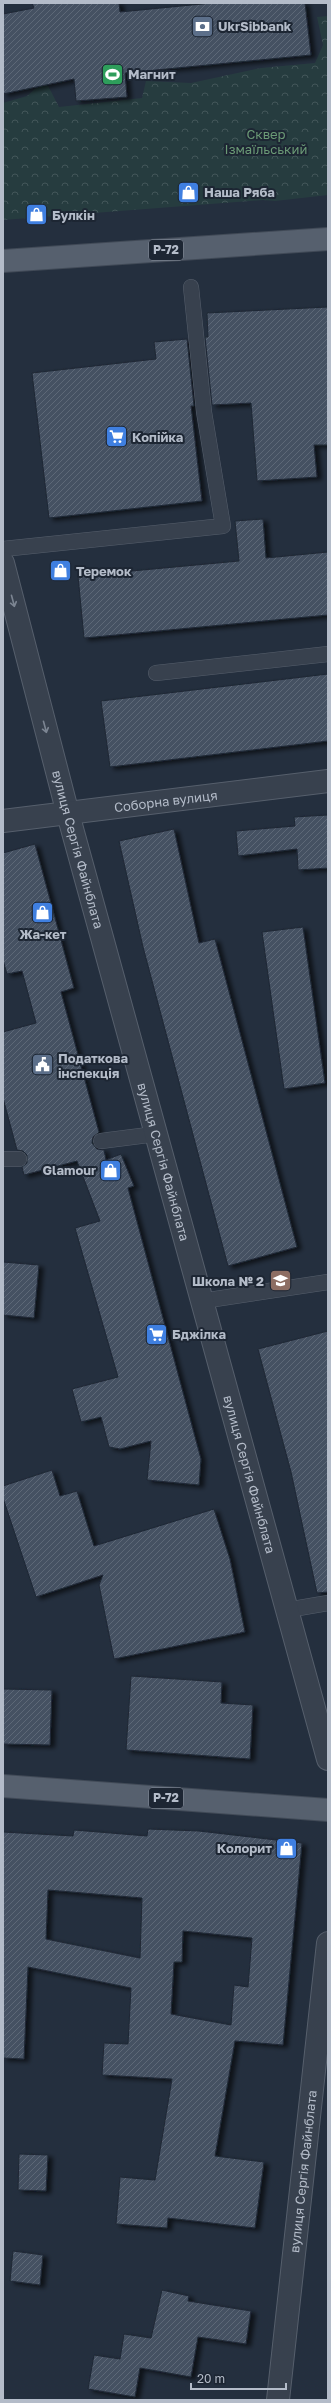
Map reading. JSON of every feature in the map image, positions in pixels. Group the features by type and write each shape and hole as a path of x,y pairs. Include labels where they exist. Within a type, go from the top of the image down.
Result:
{"main road":[{"name":"Р-72","path":"3,261 328,239"},
{"name":"Р-72","path":"3,1786 328,1810"}],"street":[{"name":"вулиця Сергія Файнблата","path":"3,563 68,814 328,1759"},
{"name":"Соборна вулиця","path":"3,821 328,780"},
{"name":"вулиця Сергія Файнблата","path":"278,2400 328,1943"}],"lane":[{"path":"3,549 223,526 204,412 191,287"},
{"path":"156,673 328,654"},
{"path":"101,1141 156,1134"},
{"path":"3,1159 19,1159"},
{"path":"202,1301 328,1282"},
{"path":"287,1610 328,1603"}],"green space":[{"name":"Сквер Ізмаїльський","path":"328,16 328,195 275,201 263,200 3,220 3,103 27,96 45,80 59,107 142,98 146,81 191,83 261,68 315,63 323,45 317,17"}],"building":[{"path":"32,3 119,3 120,12 212,3 305,3 311,55 125,73 127,97 76,101 74,79 3,94 3,14 34,8"},
{"path":"328,307 328,445 314,445 317,477 257,481 251,403 212,405 205,337 208,337 207,313"},
{"name":"Копійка","path":"187,339 194,406 191,406 202,501 49,518 32,373 156,359 154,342"},
{"path":"263,519 266,558 328,552 328,615 84,638 78,576 239,561 235,521"},
{"path":"328,674 328,741 110,767 101,701"},
{"path":"328,815 328,868 298,870 297,849 238,856 236,831 295,826 294,817"},
{"path":"174,829 199,943 215,939 297,1247 228,1266 143,947 119,841"},
{"path":"35,844 74,988 61,992 99,1132 93,1137 92,1143 97,1149 104,1150 106,1160 121,1154 134,1186 128,1188 201,1459 199,1485 147,1480 151,1441 120,1449 109,1447 101,1417 81,1422 72,1389 118,1377 75,1228 100,1221 77,1161 24,1175 22,1167 27,1163 27,1155 23,1151 17,1150 3,1098 3,1032 36,1023 22,971 7,974 3,960 3,853"},
{"path":"303,927 325,1083 284,1089 262,932"},
{"path":"3,1262 39,1265 34,1318 3,1315"},
{"path":"328,1331 328,1592 317,1593 291,1472 258,1349"},
{"path":"52,1470 60,1496 77,1491 94,1546 214,1509 230,1559 245,1632 114,1659 99,1585 103,1575 36,1597 3,1498 3,1486"},
{"path":"131,1676 222,1682 221,1703 253,1705 250,1759 126,1750"},
{"path":"3,1689 52,1690 50,1745 3,1744"},
{"path":"148,1829 199,1831 302,1843 283,2045 235,2041 215,2156 264,2162 255,2228 168,2218 167,2228 116,2224 120,2177 155,2180 172,2079 102,2075 104,2043 128,2044 131,1988 28,1967 24,2059 3,2058 3,1832 73,1836 74,1830 147,1836","holes":["48,1890 142,1898 140,1958 46,1939","183,1931 252,1938 248,1987 234,1985 231,2025 171,2014 174,1962 182,1962"]},
{"path":"19,2154 48,2155 46,2191 18,2190"},
{"path":"13,2251 43,2255 40,2285 10,2281"},
{"path":"162,2290 189,2296 188,2301 251,2311 246,2344 198,2337 191,2377 140,2368 135,2397 88,2389 94,2355 120,2359 124,2334 151,2338"}],"place":[{"name":"UkrSibbank","path":"203,26"},
{"name":"Магнит","path":"112,74"},
{"name":"Наша Ряба","path":"188,192"},
{"name":"Булкін","path":"36,215"},
{"name":"Копійка","path":"117,437"},
{"name":"Теремок","path":"60,571"},
{"name":"Жа-кет","path":"43,912"},
{"name":"Податкова інспекція","path":"42,1065"},
{"name":"Glamour","path":"111,1170"},
{"name":"Школа № 2","path":"280,1281"},
{"name":"Бджілка","path":"156,1334"},
{"name":"Колорит","path":"287,1848"}]}
